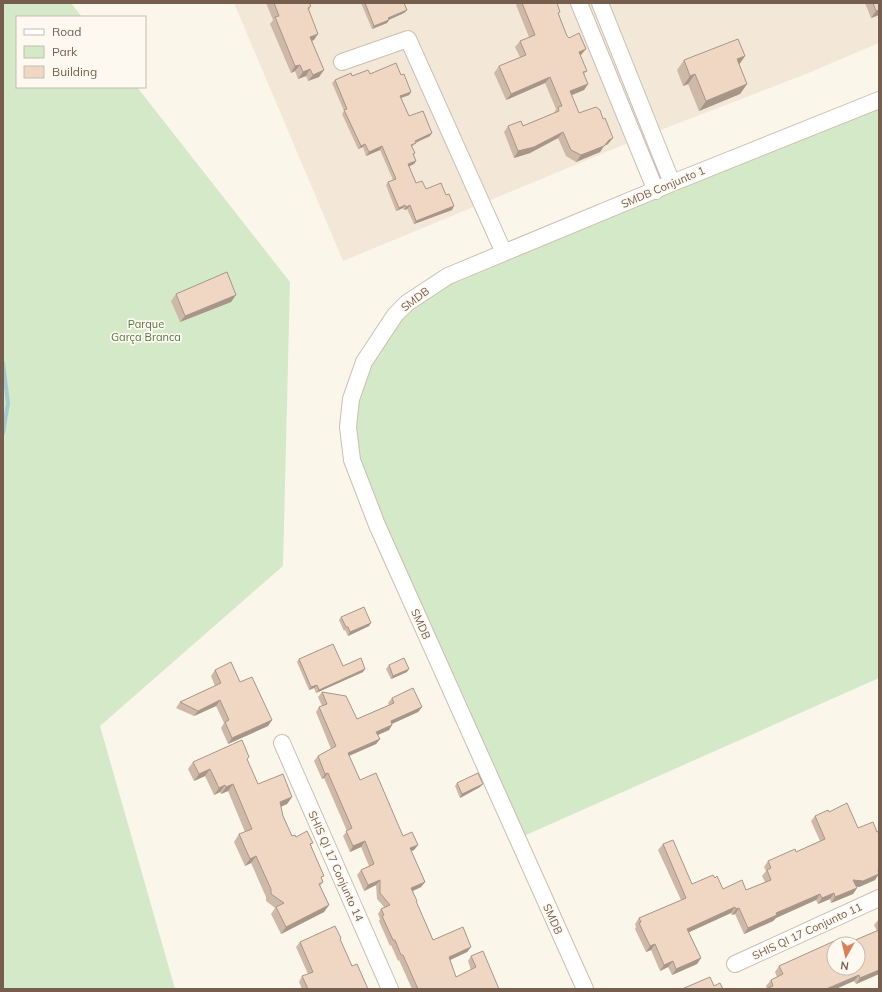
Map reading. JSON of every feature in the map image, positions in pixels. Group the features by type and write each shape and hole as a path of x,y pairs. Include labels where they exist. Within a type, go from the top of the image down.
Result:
{"street":[{"path":"579,3 656,191"},
{"path":"600,3 672,183"},
{"path":"342,62 408,39 504,253"},
{"name":"SMDB Conjunto 1","path":"448,276 656,191 672,183 879,100"},
{"name":"SMDB","path":"448,276 407,303 396,315 364,362 352,399 348,427 352,460 380,532 585,989"},
{"name":"SHIS QI 17 Conjunto 14","path":"282,743 390,989"},
{"name":"SHIS QI 17 Conjunto 11","path":"735,964 879,898"}],"shaded area":[{"path":"234,3 879,3 879,43 806,74 645,136 343,261"}],"green space":[{"name":"Parque Garça Branca","path":"3,3 71,3 81,16 16,16 16,88 138,88 290,282 283,566 100,726 175,989 3,989"},
{"path":"879,99 879,678 517,839 352,460 351,399 395,315 448,276"}],"building":[{"path":"274,3 309,3 311,6 308,8 318,34 310,37 324,70 313,75 310,69 303,72 300,65 295,66 275,17 279,16"},
{"path":"365,3 404,3 407,10 374,26"},
{"path":"522,3 557,3 560,12 558,13 567,36 569,38 579,33 586,49 579,52 587,71 583,72 588,84 570,91 579,113 596,107 600,110 603,119 605,118 613,138 604,146 581,155 571,150 563,132 534,147 518,151 508,126 521,121 523,126 559,111 558,107 562,106 550,77 511,94 499,66 526,55 520,41 535,35"},
{"path":"873,3 879,3 879,10 876,11"},
{"path":"738,39 745,56 737,59 747,84 706,101 695,74 690,76 684,60"},
{"path":"396,63 401,75 404,74 411,92 400,96 409,116 423,111 432,133 415,141 416,143 411,145 415,153 413,154 416,161 408,164 416,183 422,181 426,189 441,183 446,195 449,194 454,206 416,221 410,205 406,207 405,205 399,208 388,182 396,179 382,146 369,152 365,144 361,146 344,110 347,109 335,80 351,73 352,76 368,70 370,74"},
{"path":"227,272 236,295 185,316 176,294"},
{"path":"364,607 371,623 350,632 341,617"},
{"path":"333,644 343,666 361,658 365,669 319,690 317,685 311,687 299,659"},
{"path":"404,658 409,669 393,676 389,665"},
{"path":"231,662 240,682 252,677 272,720 232,738 225,722 229,720 220,700 198,711 180,702 221,683 215,670"},
{"path":"413,688 422,707 391,721 392,725 376,732 380,739 348,753 360,780 376,773 403,836 412,832 418,845 410,848 425,882 411,888 433,940 463,927 471,947 449,957 456,977 476,967 471,956 483,951 499,989 418,989 403,955 401,955 382,916 384,915 381,909 390,905 380,893 380,880 368,885 361,870 374,864 365,841 353,846 346,831 352,828 328,773 325,774 318,756 336,746 319,707 327,704 322,692 346,696 357,719 394,703 392,698"},
{"path":"242,740 249,757 247,759 258,784 283,774 292,797 280,802 283,816 292,836 295,835 296,837 307,831 313,843 310,844 324,876 321,877 323,882 319,884 329,905 286,927 276,907 284,903 271,894 271,889 256,856 250,859 239,834 252,829 233,784 226,787 225,785 219,788 210,769 199,774 193,762"},
{"path":"478,773 483,784 462,794 457,783"},
{"path":"847,803 858,828 873,822 877,832 879,831 879,874 863,881 853,880 857,888 835,897 834,893 822,898 820,894 776,913 777,915 748,928 739,908 736,909 735,907 687,929 701,958 676,969 673,961 664,965 655,944 650,946 639,923 641,922 639,918 686,898 663,844 673,840 692,884 713,875 715,878 717,876 723,889 742,880 746,890 771,880 767,870 771,868 768,861 795,849 796,852 825,839 815,816 828,810 829,812"},
{"path":"335,926 352,966 357,964 368,989 308,989 302,976 313,972 300,942"},
{"path":"879,930 879,970 866,975 866,936"},
{"path":"826,945 826,976 857,976 826,989 766,989 773,986 771,980 783,974 779,966"},
{"path":"710,977 714,986 720,983 723,989 682,989"}],"waterway":[{"path":"3,363 8,403 3,433"}]}
